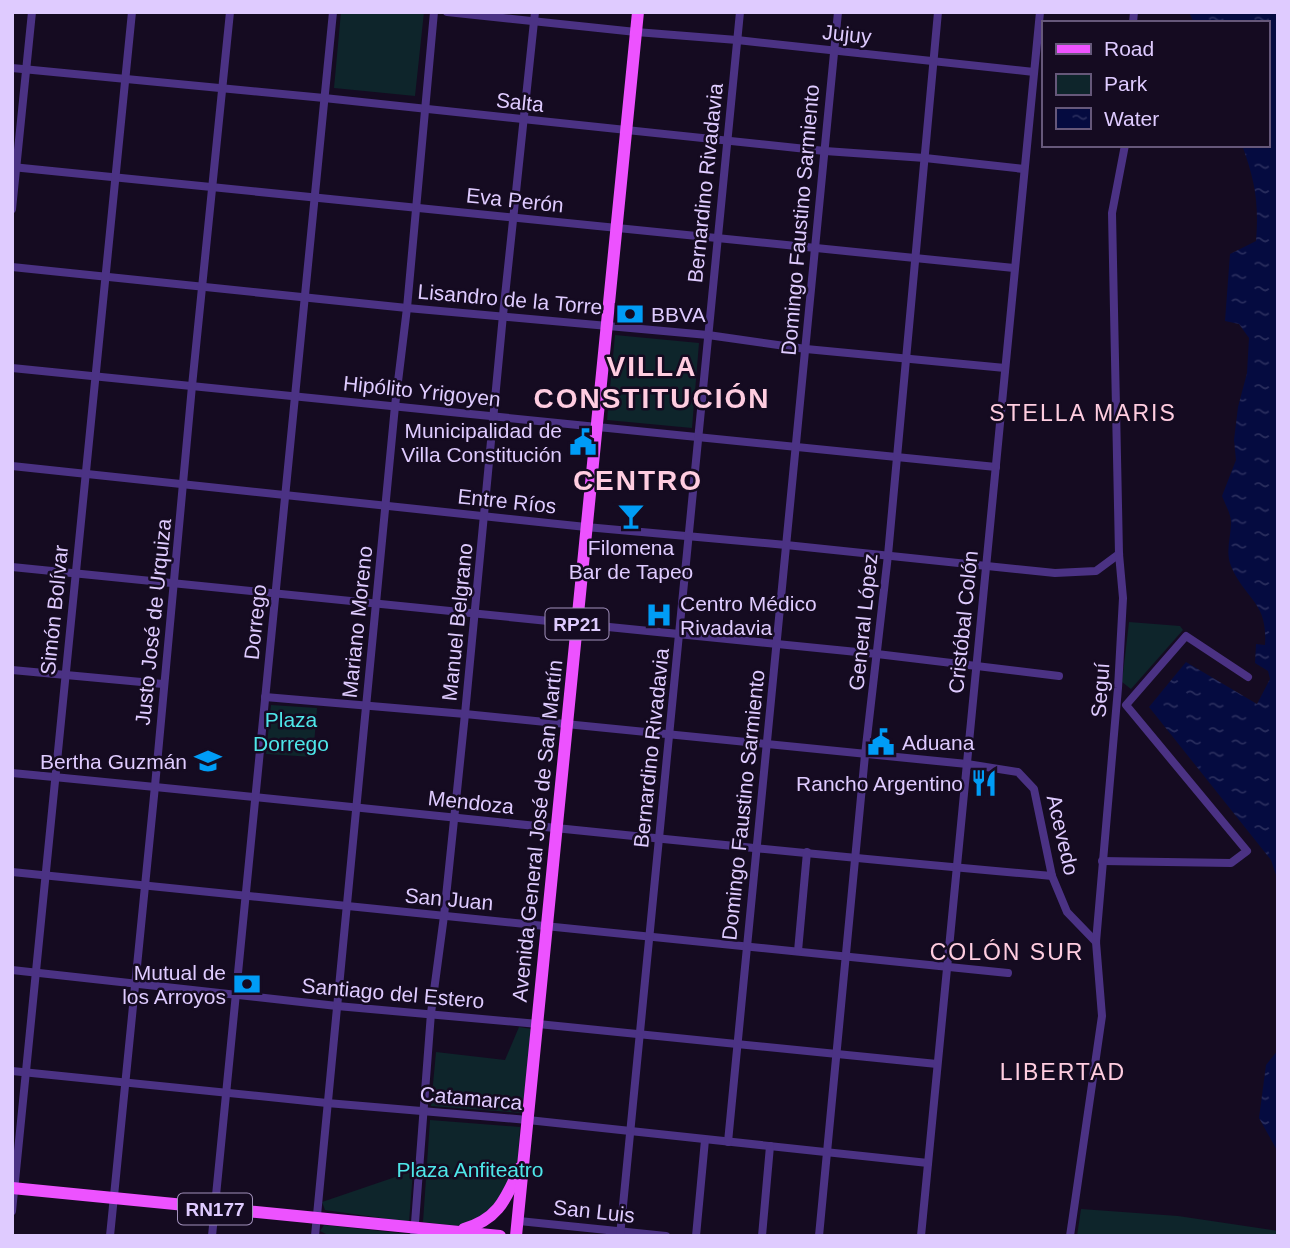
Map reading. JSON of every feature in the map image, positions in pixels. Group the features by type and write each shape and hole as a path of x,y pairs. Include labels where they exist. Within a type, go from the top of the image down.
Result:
{"main road":[{"name":"Avenida General José de San Martín","path":"516,1236 638,12"},
{"path":"445,1232 481,1224 498,1209 525,1158"},
{"name":"RN177","path":"13,1188 317,1218 415,1232 500,1236"}],"street":[{"path":"12,209 14,167 32,12"},
{"name":"Simón Bolívar","path":"12,1210 132,12"},
{"name":"Justo José de Urquiza","path":"110,1236 230,12"},
{"name":"Dorrego","path":"212,1236 224,1093 246,897 333,12"},
{"name":"Mariano Moreno","path":"318,1234 327,1103 434,12"},
{"name":"Jujuy","path":"447,12 535,16 636,32 737,40 1034,72"},
{"name":"Bernardino Rivadavia","path":"621,1234 740,12"},
{"name":"Domingo Faustino Sarmiento","path":"729,1142 736,1045 838,12"},
{"name":"General López","path":"819,1236 865,755 888,555 938,12"},
{"name":"Cristóbal Colón","path":"921,1236 1040,12"},
{"name":"Manuel Belgrano","path":"415,1232 431,1013 444,916 535,16"},
{"name":"Salta","path":"12,68 1024,169"},
{"name":"Seguí","path":"1070,1236 1102,1016 1096,942 1123,598 1119,554 1112,213 1125,147"},
{"name":"Eva Perón","path":"14,167 1014,268"},
{"name":"Lisandro de la Torre","path":"12,267 407,308 708,335 806,349 1005,368"},
{"name":"Hipólito Yrigoyen","path":"12,368 996,467"},
{"name":"Entre Ríos","path":"12,466 184,486 1055,573 1096,571 1119,554"},
{"path":"12,567 475,615 680,633 975,664 1059,676"},
{"path":"1102,861 1231,863 1247,852 1126,705 1186,636 1248,677"},
{"path":"12,670 163,684"},
{"path":"1118,688 1131,700"},
{"name":"Acevedo","path":"265,697 465,714 967,764 1018,772 1034,789 1052,876 1068,912 1096,942"},
{"name":"Mendoza","path":"12,773 556,829 1052,876"},
{"path":"798,950 807,852"},
{"name":"San Juan","path":"12,872 1009,973"},
{"name":"Santiago del Estero","path":"12,970 338,1006 937,1064"},
{"name":"Catamarca","path":"12,1071 528,1120 928,1163"},
{"path":"696,1236 705,1140"},
{"path":"762,1236 770,1146"},
{"name":"San Luis","path":"519,1221 621,1234 666,1236"}],"green space":[{"path":"341,12 424,12 415,96 334,88"},
{"path":"615,335 699,343 692,428 607,420"},
{"path":"1129,622 1180,626 1183,630 1131,689 1122,682"},
{"name":"Plaza Dorrego","path":"271,705 317,708 313,757 266,754"},
{"path":"519,1027 532,1029 522,1113 431,1106 436,1052 505,1060"},
{"name":"Plaza Anfiteatro","path":"430,1120 520,1127 517,1173 498,1209 460,1226 423,1222"},
{"path":"413,1171 409,1222 325,1210 322,1202"},
{"path":"1081,1209 1178,1216 1278,1231 1278,1236 1077,1236"},
{"path":"324,1225 409,1234 330,1236 320,1231"}],"water":[{"path":"1189,12 1278,12 1278,952 1277,878 1271,860 1149,707 1186,662 1257,704 1270,679 1268,671 1255,663 1256,644 1265,645 1263,619 1229,560 1231,519 1222,496 1236,460 1234,440 1238,407 1247,373 1249,338 1239,324 1225,321 1230,254 1256,241 1255,192 1243,147 1269,147 1269,21 1193,21"},
{"path":"1278,1050 1278,1152 1259,1118 1266,1065"}],"place":[{"name":"BBVA","path":"630,314"},
{"name":"Municipalidad de Villa Constitución","path":"583,442"},
{"name":"Filomena Bar de Tapeo","path":"631,516"},
{"name":"Centro Médico Rivadavia","path":"659,615"},
{"name":"Aduana","path":"881,742"},
{"name":"Bertha Guzmán","path":"208,761"},
{"name":"Rancho Argentino","path":"984,783"},
{"name":"Mutual de los Arroyos","path":"247,984"}],"district":[{"name":"VILLA CONSTITUCIÓN","path":"652,382"},
{"name":"STELLA MARIS","path":"1083,413"},
{"name":"CENTRO","path":"638,480"},
{"name":"COLÓN SUR","path":"1007,952"},
{"name":"LIBERTAD","path":"1063,1072"}]}
